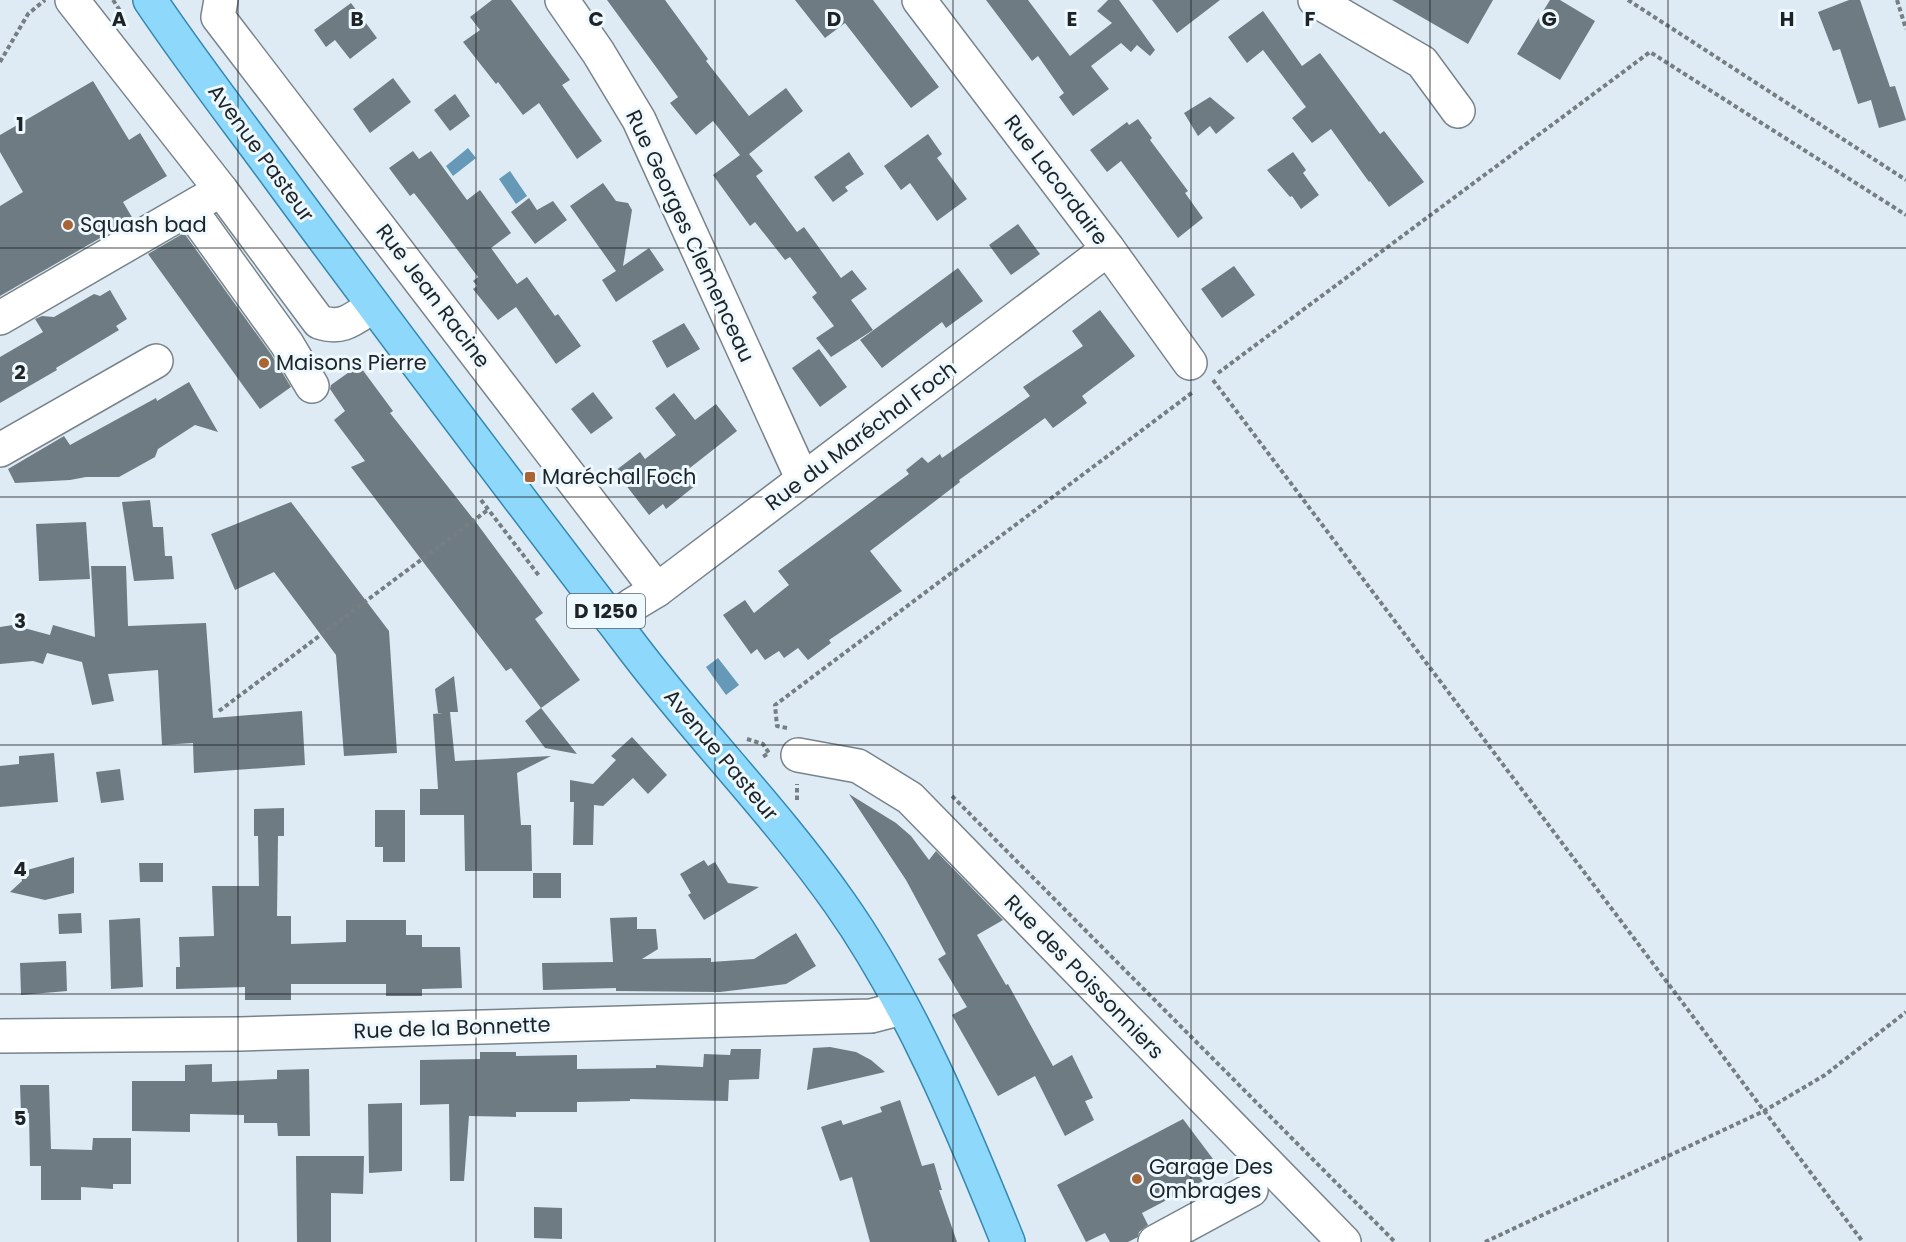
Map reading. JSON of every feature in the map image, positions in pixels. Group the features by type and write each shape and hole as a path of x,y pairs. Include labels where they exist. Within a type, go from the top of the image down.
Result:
{"main road":[{"name":"Avenue Pasteur","path":"152,4 373,306 513,491 668,693 806,856 842,906 902,1008 965,1137 1008,1242"}],"street":[{"path":"72,0 221,190 319,322 332,326 355,318 373,306"},
{"name":"Rue Jean Racine","path":"221,0 218,17 657,590"},
{"name":"Rue Georges Clemenceau","path":"562,0 598,52 639,120 803,480"},
{"name":"Rue Lacordaire","path":"919,0 1108,249 1196,374"},
{"path":"1315,0 1422,62 1458,111"},
{"path":"0,318 221,190"},
{"path":"190,209 287,344 312,386"},
{"name":"Rue du Maréchal Foch","path":"612,620 657,590 1108,249"},
{"path":"287,344 319,322"},
{"path":"0,450 156,361"},
{"name":"Rue des Poissonniers","path":"794,742 858,766 910,798 1344,1242"},
{"name":"Rue de la Bonnette","path":"0,1036 216,1035 871,1016 902,1008"},
{"path":"1155,1242 1251,1190"}],"path":[{"path":"0,63 28,14 46,0"},
{"path":"1628,0 1906,180"},
{"path":"1898,0 1906,29"},
{"path":"1863,1242 1212,378 1650,51 1906,214"},
{"path":"794,742 777,726 775,705 1196,374"},
{"path":"219,711 513,491"},
{"path":"742,742 746,739 763,744 769,753 758,760"},
{"path":"945,789 1395,1242"},
{"path":"1485,1242 1764,1111 1825,1075 1906,1012"}],"water":[{"path":"468,148 476,158 453,176 446,166"},
{"path":"510,171 527,196 516,204 499,179"},
{"path":"718,658 739,685 726,695 706,667"}],"building":[{"path":"492,0 511,0 570,80 562,85 602,141 577,159 539,103 523,115 463,42 480,30 470,17"},
{"path":"607,0 665,0 708,59 706,61 749,116 786,88 803,111 749,154 763,171 756,176 797,232 804,227 841,278 852,270 867,289 851,300 873,330 831,357 816,338 834,326 812,297 817,293 790,257 785,260 755,222 750,226 713,175 740,155 713,121 696,135 670,103 678,97"},
{"path":"795,0 873,0 939,87 911,108 845,23 825,38"},
{"path":"986,0 1028,0 1070,56 1112,23 1097,11 1108,0 1119,0 1155,50 1150,56 1137,45 1131,52 1121,43 1091,66 1109,89 1073,116 1059,97 1064,93 1038,56 1032,61"},
{"path":"1152,0 1220,0 1177,33"},
{"path":"1392,0 1493,0 1468,44"},
{"path":"1550,0 1560,0 1595,21 1560,80 1517,54"},
{"path":"1849,0 1860,0 1890,87 1895,86 1906,120 1879,128 1871,100 1858,104 1840,49 1833,51 1818,12"},
{"path":"351,3 377,38 350,59 335,40 326,47 314,30"},
{"path":"1263,11 1302,66 1320,53 1380,134 1384,131 1424,182 1389,207 1331,129 1312,143 1292,118 1306,107 1263,50 1247,63 1228,37"},
{"path":"393,78 411,102 370,133 353,109"},
{"path":"93,81 129,140 140,133 167,176 123,202 133,219 0,296 0,206 23,192 0,152 0,135"},
{"path":"455,94 470,116 450,131 434,110"},
{"path":"1210,97 1235,118 1216,134 1210,126 1198,136 1184,113"},
{"path":"1138,119 1152,138 1150,140 1188,191 1185,193 1203,218 1178,238 1121,161 1107,172 1090,150 1127,122 1129,125"},
{"path":"928,134 942,154 937,158 967,199 937,221 910,183 901,190 884,166"},
{"path":"413,151 419,159 431,151 467,200 480,190 511,233 491,248 517,284 527,277 555,316 558,314 581,346 556,364 516,307 498,320 473,289 477,286 473,281 478,277 414,193 410,196 389,168"},
{"path":"849,152 864,174 845,187 848,191 833,202 814,177"},
{"path":"1293,152 1306,170 1303,173 1319,195 1301,209 1267,170"},
{"path":"603,183 616,201 628,203 632,210 623,266 649,248 664,270 616,302 602,280 616,271 570,206"},
{"path":"529,198 537,210 553,201 567,220 535,244 511,212"},
{"path":"1018,224 1040,254 1011,275 989,245"},
{"path":"184,233 271,354 291,387 260,409 148,254"},
{"path":"1234,266 1255,295 1222,318 1201,289"},
{"path":"958,268 983,301 946,328 942,322 882,368 860,340"},
{"path":"110,290 127,319 116,326 119,330 0,403 0,357 43,332 35,319 42,316 54,317 94,294 100,296"},
{"path":"1100,310 1135,356 1082,396 1087,403 1053,428 1045,418 959,480 960,482 870,551 902,591 829,640 831,643 808,660 798,648 784,658 779,651 765,660 757,649 751,654 723,615 745,600 754,613 789,585 778,571 909,474 906,470 922,457 928,463 940,454 942,458 1030,396 1023,387 1083,346 1072,331"},
{"path":"684,323 700,349 667,368 652,341"},
{"path":"819,349 847,387 820,407 792,368"},
{"path":"359,365 393,411 390,413 478,525 543,613 535,619 580,680 541,708 511,668 506,671 351,467 365,461 334,420 345,411 330,389 331,385"},
{"path":"189,382 218,432 195,425 158,449 155,457 119,477 86,477 15,483 8,469 64,436 70,445 156,398 157,401"},
{"path":"593,392 613,418 591,434 571,409"},
{"path":"674,393 695,420 716,404 737,431 686,471 696,485 666,509 663,504 649,515 615,471 640,452 645,459 676,435 655,408"},
{"path":"150,500 153,527 163,527 165,556 172,556 174,579 134,581 122,502"},
{"path":"291,502 389,631 397,753 344,756 336,655 274,572 235,590 211,534"},
{"path":"86,522 90,579 39,581 36,524"},
{"path":"91,566 126,566 128,626 206,623 213,718 302,711 305,765 194,773 193,743 162,745 158,670 108,674 114,701 92,705 82,662 47,653 43,664 33,661 0,664 0,627 13,625 50,635 53,625 95,637"},
{"path":"454,676 458,712 450,712 455,761 551,756 517,773 521,825 531,825 532,871 465,871 464,815 420,815 420,789 438,789 433,714 443,713 438,713 435,689"},
{"path":"541,708 577,754 545,748 525,721"},
{"path":"632,737 667,775 648,794 633,778 603,806 594,805 593,845 573,845 574,802 570,802 570,780 593,784 616,760 611,756"},
{"path":"54,753 58,802 0,807 0,766 19,764 19,756"},
{"path":"120,769 124,800 101,803 96,772"},
{"path":"849,794 896,823 911,836 929,860 936,851 1003,920 977,935 1006,985 1008,984 1053,1066 1072,1055 1093,1098 1085,1101 1094,1120 1065,1136 1035,1076 998,1096 952,1015 967,1007 938,959 946,954 906,880"},
{"path":"284,808 284,836 278,836 277,916 291,916 291,944 346,942 346,920 406,920 406,935 422,935 422,947 460,947 462,988 422,989 422,996 386,996 386,984 291,984 291,1000 245,1000 245,987 176,989 176,967 180,967 179,937 214,936 212,886 259,886 258,836 254,836 254,809"},
{"path":"375,810 405,810 405,862 383,862 383,847 375,847"},
{"path":"74,857 74,893 45,900 10,892 22,881 20,872"},
{"path":"704,860 708,866 715,862 728,883 759,887 704,920 688,895 691,893 680,874"},
{"path":"139,863 163,863 163,882 140,882"},
{"path":"533,873 561,873 561,898 533,898"},
{"path":"81,913 82,933 59,934 58,914"},
{"path":"637,917 637,929 656,929 658,949 642,959 711,958 711,962 754,959 796,933 816,966 786,984 720,992 616,991 616,988 543,990 542,963 613,962 610,918"},
{"path":"140,918 143,987 111,989 109,920"},
{"path":"66,961 67,991 21,995 20,963"},
{"path":"830,1047 856,1052 871,1060 885,1072 807,1090 813,1048"},
{"path":"731,1049 761,1049 759,1079 729,1080 728,1101 630,1099 630,1101 577,1102 577,1112 516,1112 516,1117 469,1116 464,1181 450,1181 449,1104 420,1105 420,1060 480,1059 480,1052 516,1052 516,1056 577,1055 577,1069 656,1068 656,1065 703,1067 704,1054 730,1055"},
{"path":"212,1064 212,1082 277,1079 277,1070 309,1069 310,1136 278,1136 277,1123 244,1123 244,1115 190,1114 190,1132 132,1131 132,1081 185,1081 185,1065"},
{"path":"20,1085 49,1085 51,1149 92,1150 93,1138 131,1138 131,1184 113,1184 113,1189 81,1187 81,1200 41,1200 41,1166 30,1166 29,1113 21,1113"},
{"path":"900,1100 922,1166 934,1163 942,1190 939,1190 957,1242 870,1242 852,1177 840,1181 821,1127 841,1120 843,1125 882,1112 880,1107"},
{"path":"402,1103 402,1171 369,1173 368,1104"},
{"path":"1183,1119 1222,1171 1142,1213 1148,1225 1139,1232 1138,1237 1128,1242 1110,1242 1105,1233 1086,1242 1057,1185"},
{"path":"296,1156 364,1156 363,1194 331,1193 331,1242 297,1242"},
{"path":"534,1207 562,1208 562,1239 534,1238"}],"place":[{"name":"Squash bad","path":"68,225"},
{"name":"Maisons Pierre","path":"264,363"},
{"name":"Maréchal Foch","path":"530,477"},
{"name":"Garage Des Ombrages","path":"1137,1179"}]}
